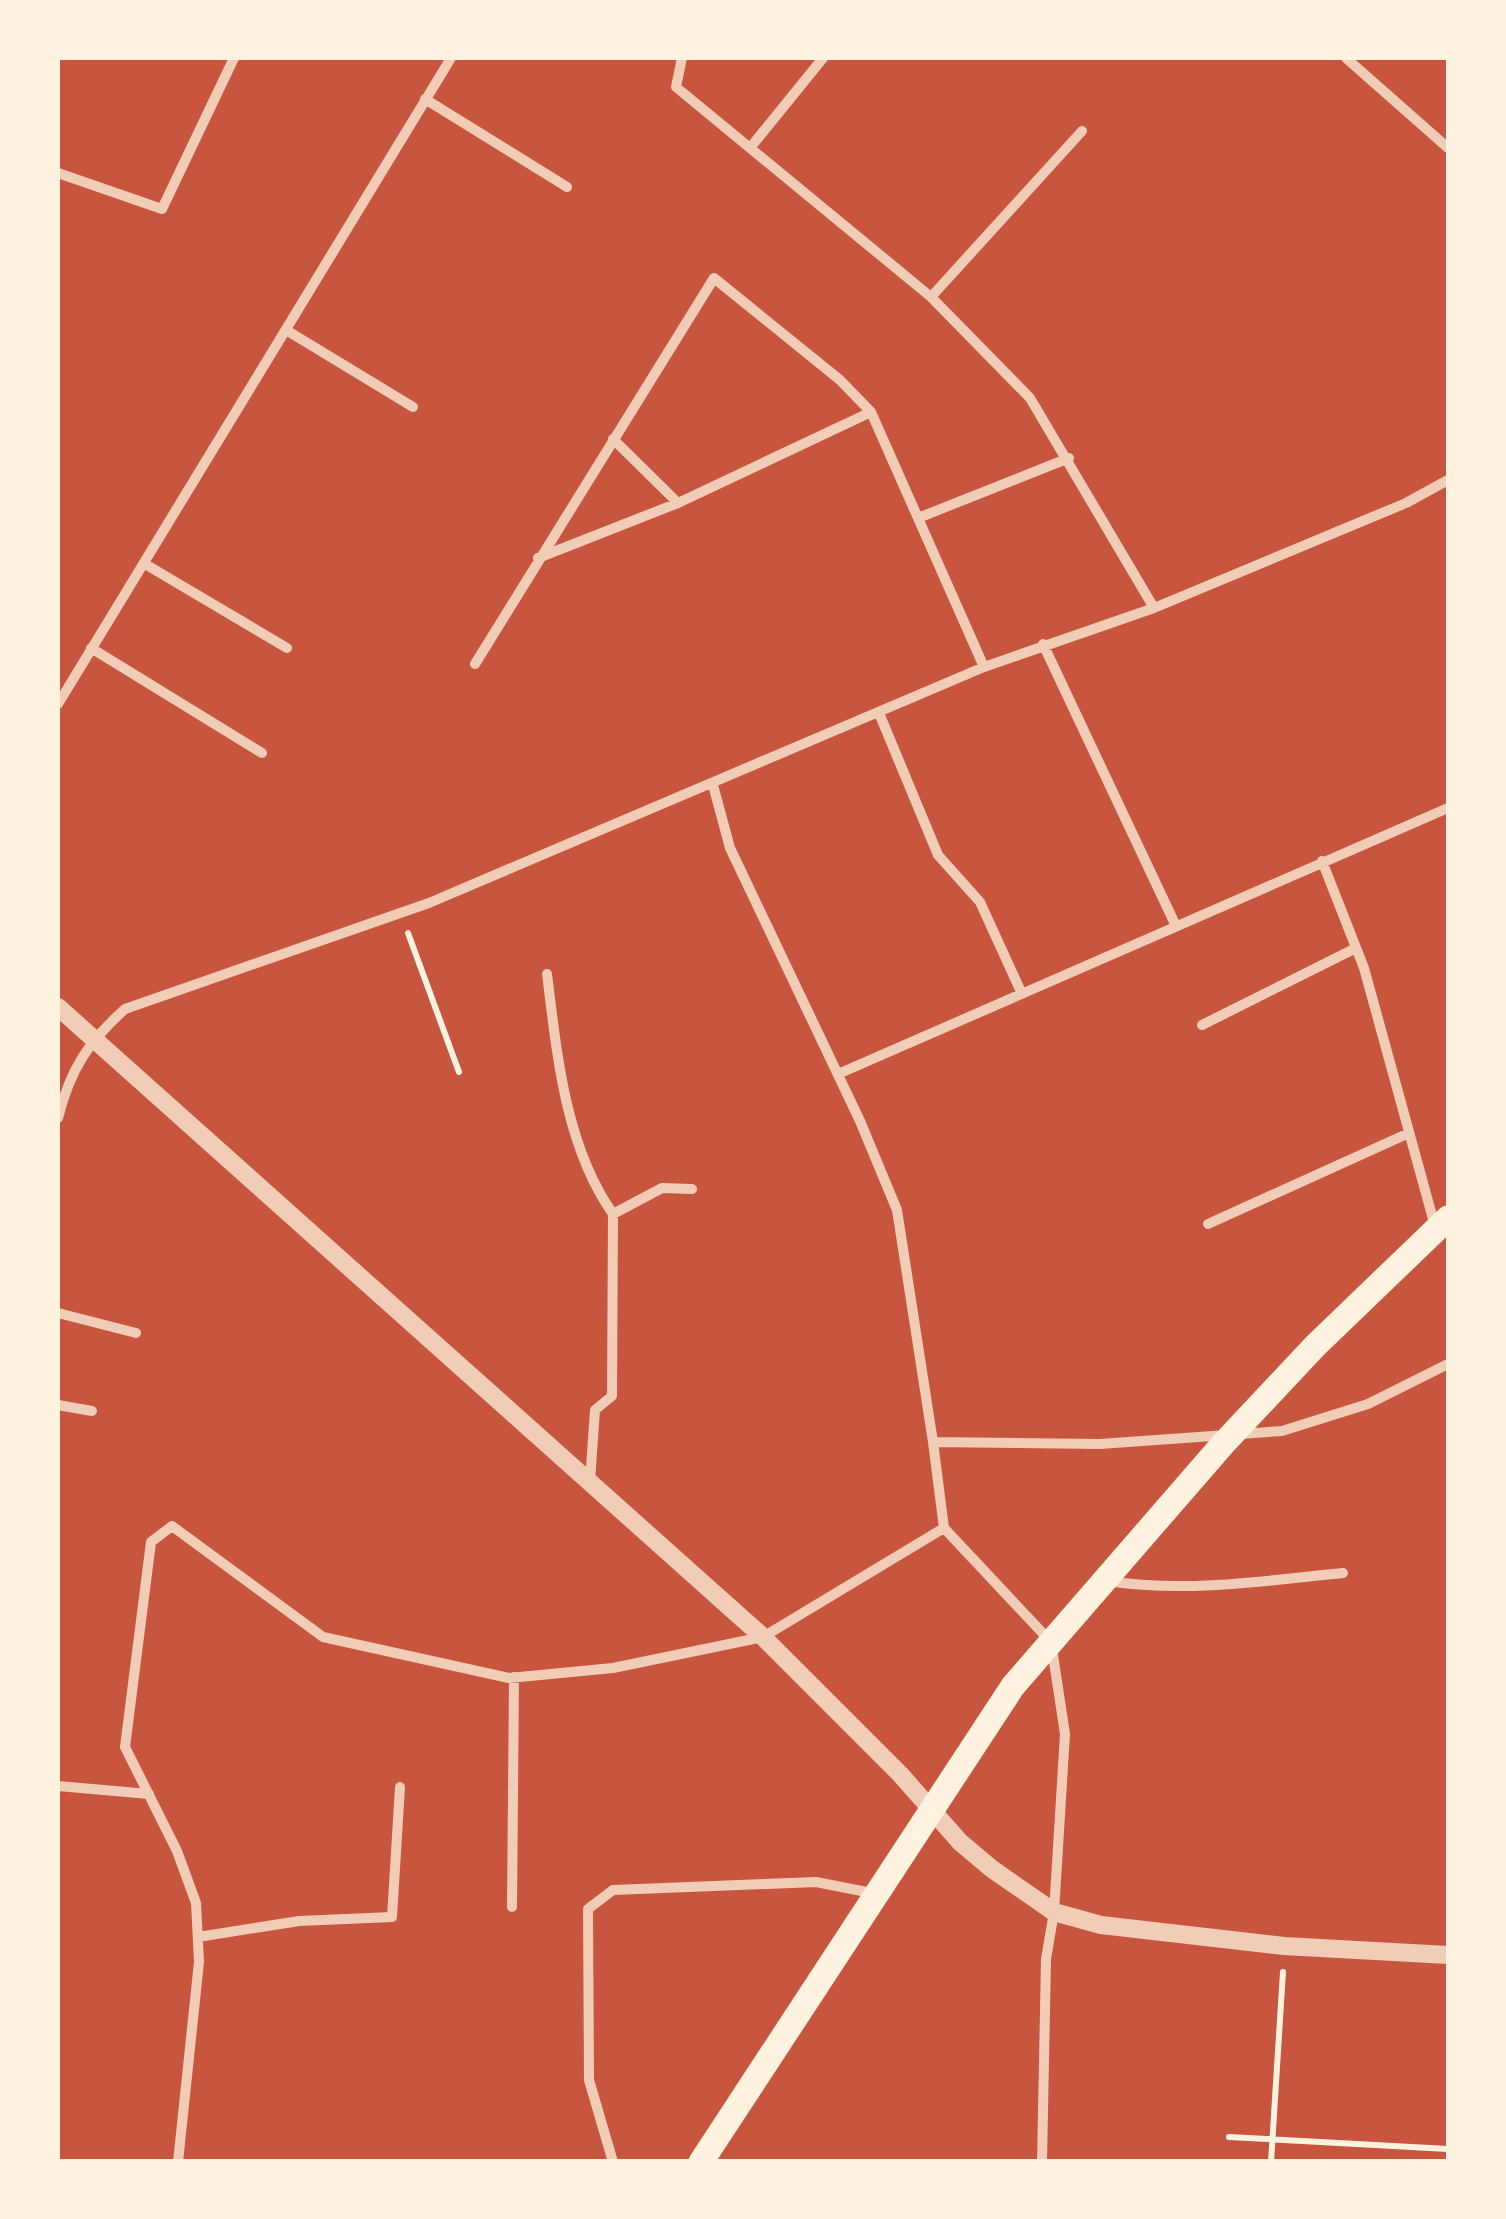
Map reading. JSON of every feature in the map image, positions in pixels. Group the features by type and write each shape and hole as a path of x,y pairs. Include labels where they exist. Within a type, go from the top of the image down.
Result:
{"main road":[{"path":"701,2162 1013,1686 1314,1346 1442,1225"}],"street":[{"path":"58,173 162,209 234,58"},
{"path":"58,704 451,58"},
{"path":"682,58 676,87 931,297 1030,398 1069,458 1104,528 1154,608"},
{"path":"750,148 823,58"},
{"path":"1346,58 1448,148"},
{"path":"425,99 567,187"},
{"path":"931,297 1082,131"},
{"path":"475,664 714,278 840,380 871,412 984,667"},
{"path":"286,330 413,407"},
{"path":"538,558 678,503 871,412"},
{"path":"613,438 678,503"},
{"path":"918,518 1069,458"},
{"path":"58,1118 68,1074 92,1038 125,1009 400,912 714,785 984,667 1154,608 1406,503 1448,480"},
{"path":"145,564 286,648"},
{"path":"1043,644 1176,926"},
{"path":"92,648 262,753"},
{"path":"879,713 938,854 980,902 1022,994"},
{"path":"714,785 730,848 838,1074 897,1210 944,1528 1051,1642 1065,1734 1054,1912 1046,1959 1042,2162"},
{"path":"838,1074 1448,808"},
{"path":"1322,861 1356,948 1409,1133 1442,1225"},
{"path":"1202,1025 1356,948"},
{"path":"546,974 558,1067 591,1182 613,1214 612,1396 595,1410 590,1482"},
{"path":"58,1007 763,1638 992,1869 1054,1912 1101,1926 1284,1946 1448,1955"},
{"path":"1208,1224 1409,1133"},
{"path":"613,1214 662,1188 692,1189"},
{"path":"58,1313 136,1333"},
{"path":"933,1442 1100,1444 1282,1431 1368,1404 1448,1364"},
{"path":"58,1404 92,1412"},
{"path":"178,2162 198,1938 196,1903 125,1748 151,1542 172,1526 323,1637 514,1677 612,1668 763,1638 944,1528"},
{"path":"1106,1580 1151,1588 1212,1587 1343,1572"},
{"path":"512,1906 514,1677"},
{"path":"58,1786 149,1794"},
{"path":"198,1938 299,1921 392,1918 400,1787"},
{"path":"613,2162 589,2080 588,1909 614,1890 816,1882 878,1894"}],"path":[{"path":"400,912 459,1072"},
{"path":"1271,2162 1284,1946"},
{"path":"1229,2137 1448,2149"}]}
